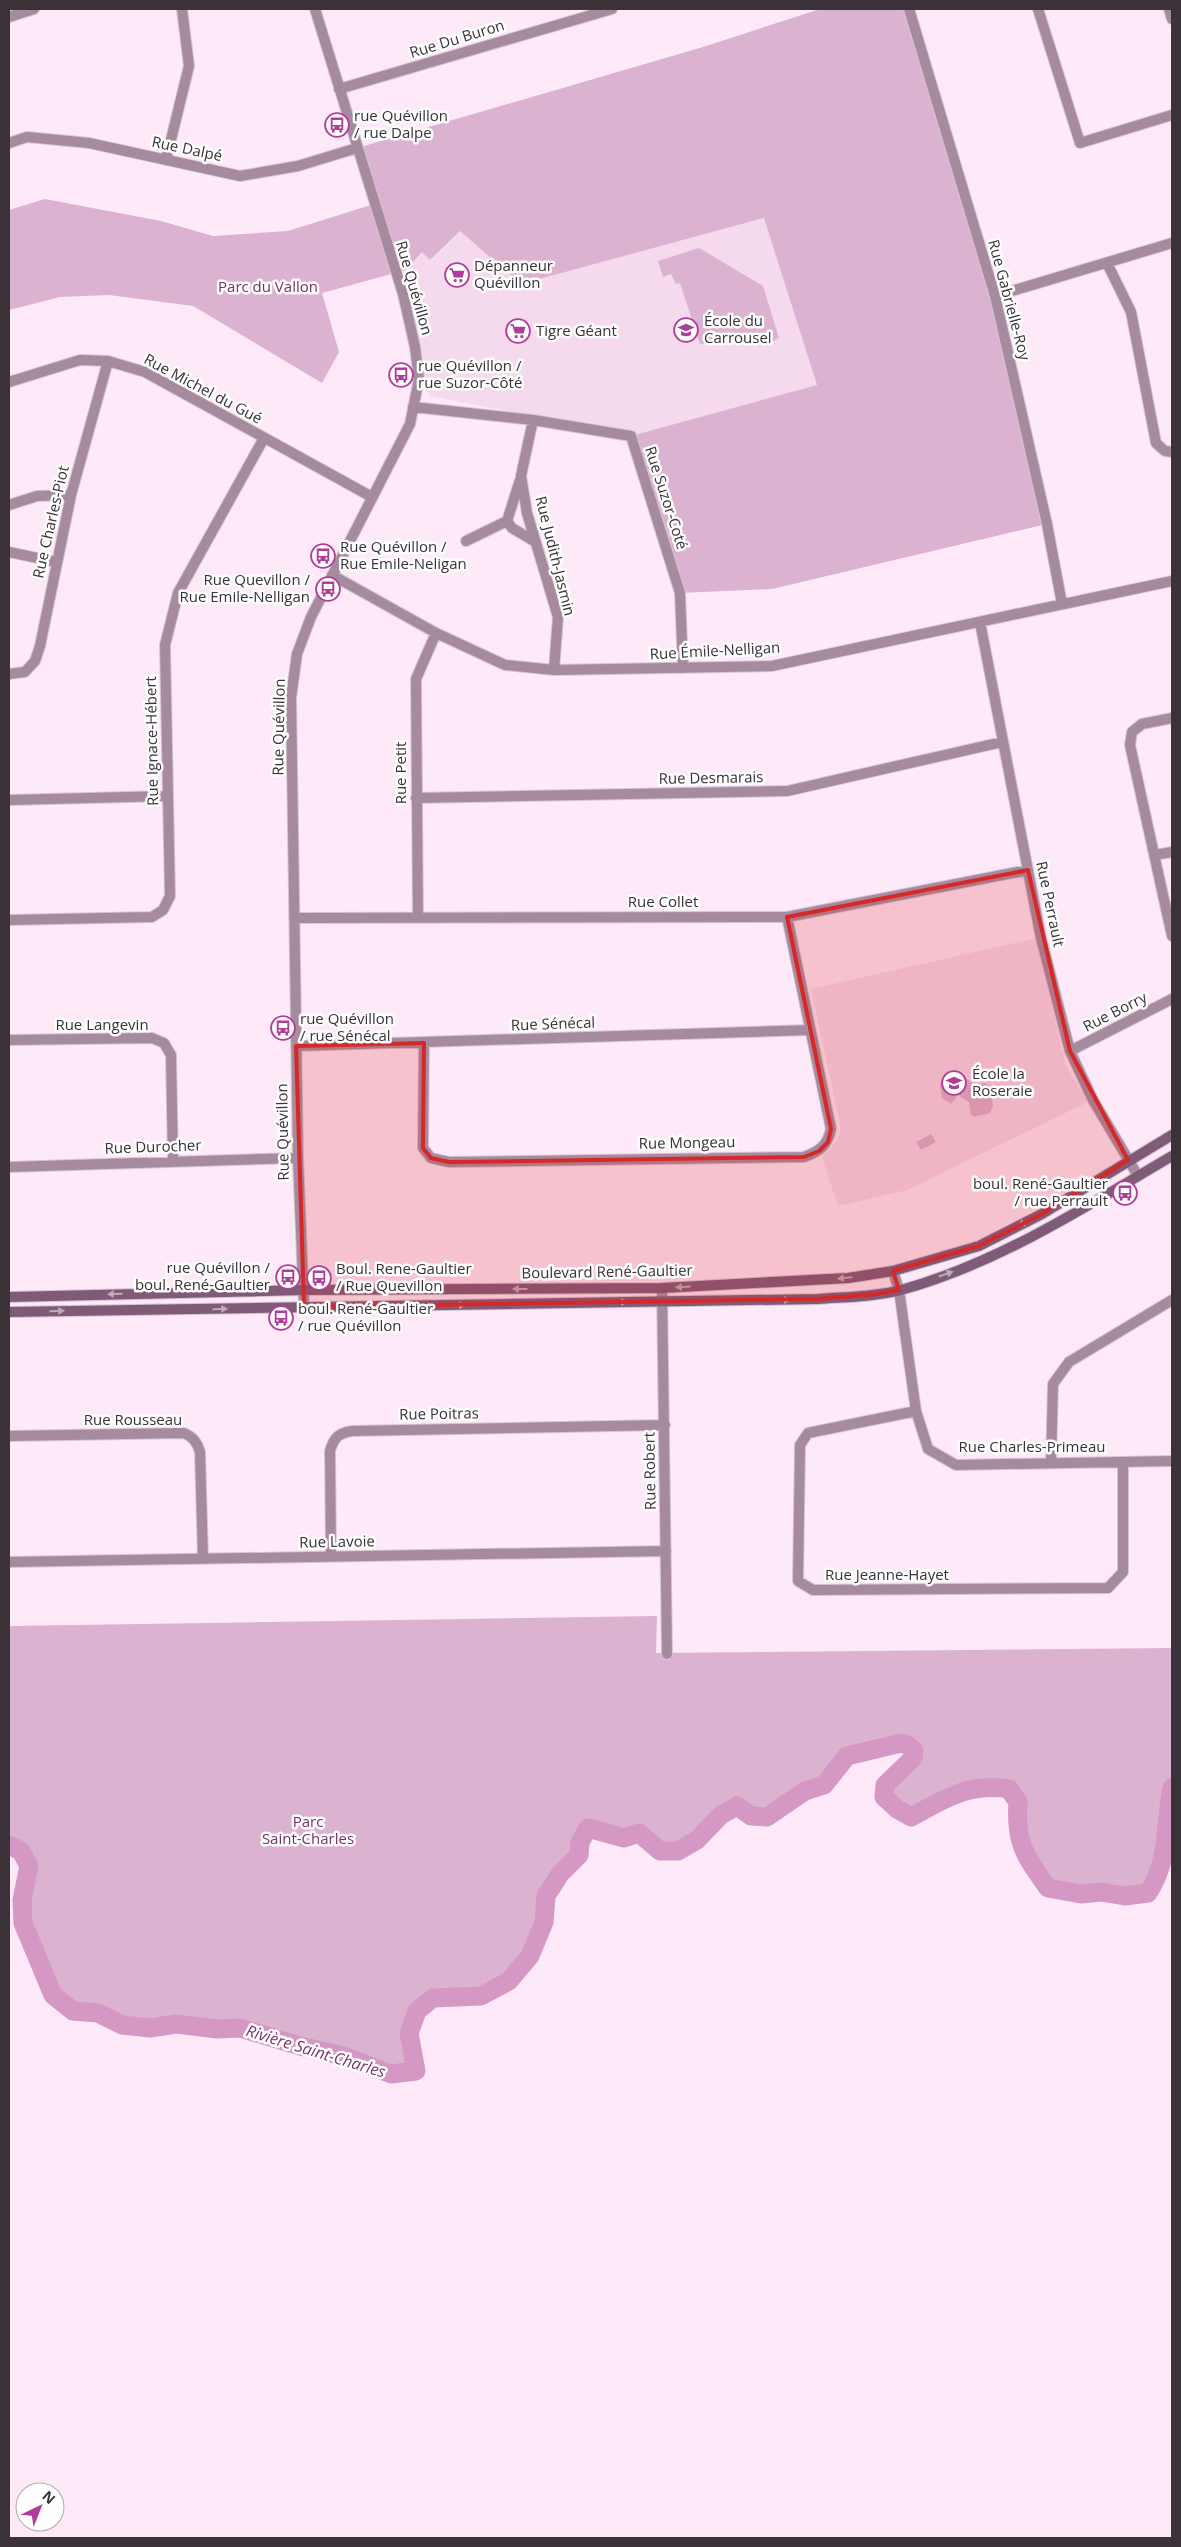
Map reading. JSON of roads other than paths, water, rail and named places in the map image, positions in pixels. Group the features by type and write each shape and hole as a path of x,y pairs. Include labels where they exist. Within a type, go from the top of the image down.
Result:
{"street":[{"path":"9,16 34,9"},
{"path":"166,160 189,66 182,9"},
{"name":"Rue Quévillon","path":"304,1307 298,1158 291,698 297,654 311,617 410,424 419,378 415,347 403,294 315,9"},
{"name":"Rue Du Buron","path":"340,90 612,9"},
{"name":"Rue Gabrielle-Roy","path":"909,9 995,296 1045,515 1062,604"},
{"path":"1038,9 1080,143 1172,116"},
{"path":"1169,9 1172,19"},
{"name":"Rue Dalpé","path":"9,143 27,138 89,143 240,176 298,166 357,148"},
{"path":"995,296 1172,243"},
{"path":"1107,263 1131,312 1156,443 1165,451 1172,452"},
{"name":"Rue Michel du Gué","path":"9,382 80,360 108,361 145,372 372,498"},
{"name":"Rue Charles-Piot","path":"9,674 25,672 35,660 40,646 71,495 108,361"},
{"name":"Rue Suzor-Coté","path":"413,407 533,420 630,436 680,593 683,668"},
{"name":"Rue Judith-Jasmin","path":"533,420 521,476 534,541 558,617 554,670"},
{"name":"Rue Ignace-Hébert","path":"9,920 152,917 163,910 170,896 165,645 178,593 264,438"},
{"path":"466,541 507,521 521,476"},
{"path":"9,505 37,496 71,495"},
{"path":"507,521 512,528 534,541"},
{"path":"9,552 56,562"},
{"name":"Rue Émile-Nelligan","path":"332,575 436,633 505,665 554,670 772,666 1172,581"},
{"name":"Rue Perrault","path":"980,622 1041,938 1070,1051 1093,1100 1138,1176"},
{"name":"Rue Petit","path":"418,918 416,679 436,633"},
{"path":"1172,718 1142,724 1132,732 1130,746 1172,936"},
{"name":"Rue Desmarais","path":"416,798 787,791 1002,742"},
{"path":"9,800 168,796"},
{"path":"1155,855 1172,852"},
{"name":"Rue Collet","path":"294,918 787,917 1028,870"},
{"name":"Rue Mongeau","path":"424,1043 423,1148 431,1158 449,1162 804,1157 819,1151 828,1142 831,1129 787,917"},
{"name":"Rue Borry","path":"1070,1051 1172,999"},
{"name":"Rue Sénécal","path":"296,1046 810,1030"},
{"name":"Rue Langevin","path":"9,1040 152,1038 164,1043 172,1055 173,1162"},
{"name":"Boulevard René-Gaultier","path":"9,1297 304,1290 662,1288 848,1278 894,1271 979,1246 1042,1214 1172,1135"},
{"name":"Boulevard René-Gaultier","path":"9,1312 818,1299 900,1290 985,1260 1045,1231 1172,1156"},
{"name":"Rue Durocher","path":"9,1167 298,1158"},
{"name":"Rue Charles-Primeau","path":"894,1271 900,1290 916,1411 928,1450 956,1465 1172,1461"},
{"name":"Rue Robert","path":"662,1288 667,1654"},
{"path":"1052,1463 1053,1384 1070,1362 1172,1300"},
{"name":"Rue Jeanne-Hayet","path":"916,1411 808,1433 800,1445 798,1581 813,1590 1108,1588 1123,1572 1122,1462"},
{"name":"Rue Poitras","path":"331,1557 330,1450 334,1439 341,1433 352,1431 665,1425"},
{"name":"Rue Rousseau","path":"9,1436 184,1433 191,1436 198,1443 200,1452 204,1559"},
{"name":"Rue Lavoie","path":"9,1562 666,1551"}],"waterway":[{"name":"Rivière Saint-Charles","path":"9,1845 21,1851 29,1866 22,1900 23,1923 53,1995 73,2011 98,2013 122,2025 150,2028 176,2024 217,2029 240,2028 300,2046 344,2056 391,2074 416,2071 409,2033 417,2011 433,1998 481,1996 509,1981 530,1956 544,1922 546,1896 560,1874 579,1855 580,1842 588,1828 624,1838 639,1833 660,1851 678,1851 697,1840 721,1815 737,1806 751,1816 767,1817 805,1791 824,1785 847,1756 901,1743 908,1745 914,1751 913,1758 885,1785 884,1797 897,1809 911,1817 946,1798 969,1790 995,1787 1009,1789 1018,1802 1018,1828 1023,1848 1033,1867 1048,1888 1081,1894 1101,1892 1125,1896 1148,1893 1155,1881 1163,1855 1172,1788"}],"place":[{"name":"rue Quévillon / rue Dalpe","path":"337,125"},
{"name":"Dépanneur Quévillon","path":"457,275"},
{"name":"École du Carrousel","path":"686,330"},
{"name":"Tigre Géant","path":"518,331"},
{"name":"rue Quévillon / rue Suzor-Côté","path":"401,375"},
{"name":"Rue Quévillon / Rue Emile-Neligan","path":"323,556"},
{"name":"Rue Quevillon / Rue Emile-Nelligan","path":"328,589"},
{"name":"rue Quévillon / rue Sénécal","path":"283,1028"},
{"name":"École la Roseraie","path":"954,1083"},
{"name":"boul. René-Gaultier / rue Perrault","path":"1125,1193"},
{"name":"rue Quévillon / boul. René-Gaultier","path":"288,1277"},
{"name":"Boul. Rene-Gaultier / Rue Quevillon","path":"319,1278"},
{"name":"boul. René-Gaultier / rue Quévillon","path":"281,1318"}],"park label":[{"name":"Parc du Vallon","path":"268,287"},
{"name":"Parc Saint-Charles","path":"308,1830"}]}
